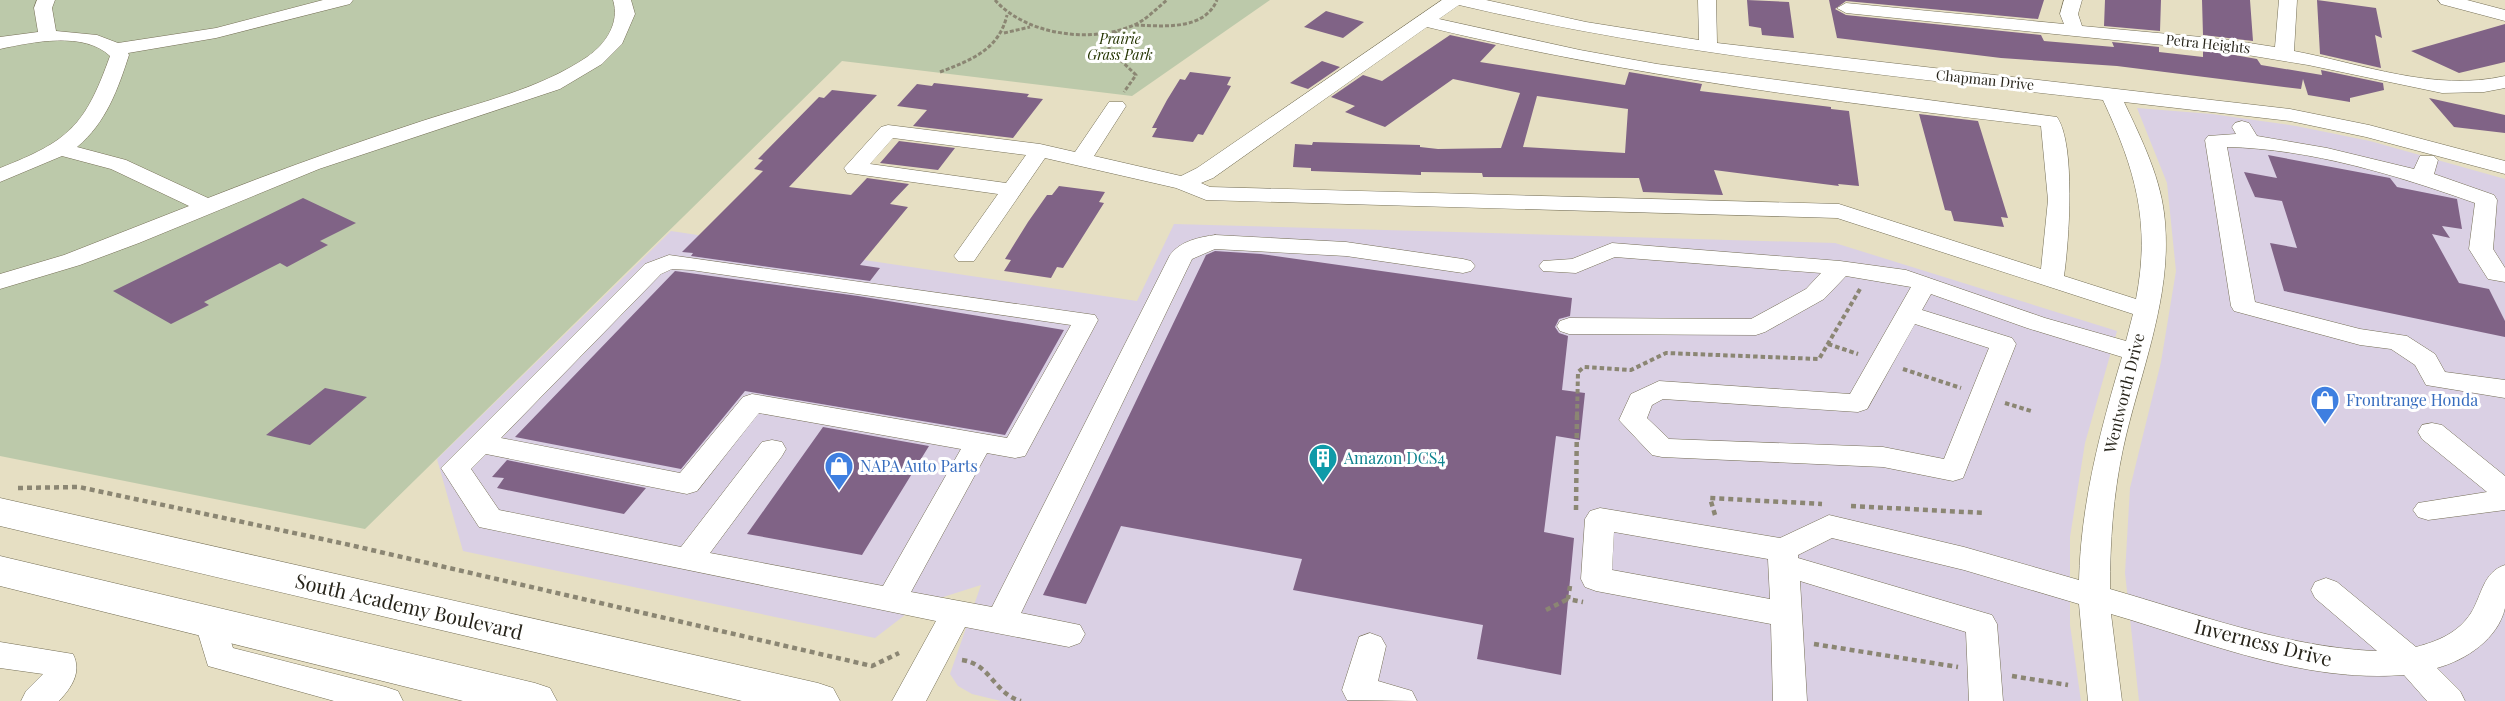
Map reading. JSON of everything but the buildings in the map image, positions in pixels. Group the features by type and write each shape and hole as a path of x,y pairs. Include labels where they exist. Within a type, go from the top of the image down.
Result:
{"highway":[{"name":"South Academy Boulevard","path":"6,500 818,701"},
{"path":"0,571 210,620 535,701"}],"street":[{"path":"46,0 43,8 48,37"},
{"path":"116,49 238,28 344,0"},
{"path":"0,282 72,260 311,164 553,85 589,64 615,40 626,14 622,0"},
{"path":"1183,183 1205,173 1454,0"},
{"name":"Chapman Drive","path":"1462,0 1576,25 1708,47 2232,107 2328,122 2505,168"},
{"path":"1707,0 1708,47"},
{"path":"2073,0 2069,14 2075,30"},
{"path":"2284,54 2288,0"},
{"path":"2447,0 2505,16"},
{"name":"Petra Heights","path":"1846,8 1905,6 2075,30 2284,54 2441,87 2490,87 2505,82"},
{"path":"1425,21 1549,51 1713,80 2050,121 2060,198 2060,232 2051,280"},
{"path":"0,43 48,37 96,40 116,49 120,55 93,121 61,150 0,176"},
{"name":"Wentworth Drive","path":"2105,701 2097,654 2094,597 2097,516 2145,310 2155,248 2151,199 2139,157 2110,94"},
{"path":"1081,159 1116,106"},
{"path":"2232,107 2250,141"},
{"path":"1013,190 855,168 888,131 1040,150 1183,183 1206,193 1839,211 2145,310"},
{"path":"2502,281 2481,249 2486,200 2422,177 2327,154 2250,141 2215,140 2226,192 2243,306 2360,337 2398,342 2426,360 2435,379 2505,388"},
{"path":"2422,177 2431,147"},
{"path":"61,150 90,154 116,162 208,207"},
{"path":"966,256 1040,150"},
{"path":"1001,621 1182,255 1202,244 1215,242 1346,249 1463,266"},
{"path":"1551,266 1576,266 1611,250 1840,268 1906,277 2036,323 2134,352"},
{"path":"480,443 687,484 752,403 1015,449 1086,320 669,262 653,269 455,468 489,519 1069,634"},
{"path":"1569,326 1756,327 1815,294 1840,268"},
{"path":"1908,314 2003,344 1953,471 1883,457 1662,448 1633,420 1640,400 1659,390 1858,403 1882,362 1908,314 1925,284"},
{"path":"2432,432 2505,491"},
{"path":"891,600 979,442"},
{"path":"688,560 772,449"},
{"path":"2427,510 2505,500"},
{"path":"1785,614 1596,579 1600,519 1784,557 1981,624 1986,701"},
{"name":"Inverness Drive","path":"1784,557 1829,526 1981,563 2264,647 2312,658 2383,664 2440,654 2459,644 2485,617 2505,577"},
{"path":"1784,557 1790,701"},
{"path":"2325,590 2409,660 2448,701"},
{"path":"909,701 957,613"},
{"path":"210,620 219,657 386,701"},
{"path":"1370,646 1359,690 1400,701"},
{"path":"0,655 61,663 62,669 38,701"}],"path":[{"path":"995,0 1006,15 1033,26 1089,33 1121,30 1134,25 1167,0"},
{"path":"1134,25 1171,26 1192,22 1209,13 1215,7 1217,0"},
{"path":"1004,33 1006,15"},
{"path":"940,72 981,54 1004,33 1033,26"},
{"path":"1116,106 1135,80 1136,75 1127,63 1114,56 1107,46 1109,39 1121,30"},
{"path":"1828,344 2031,411"},
{"path":"6,500 79,487 350,545 872,666 899,653"},
{"path":"1576,496 1588,498"},
{"path":"1704,518 1716,520 1710,498 1829,504"},
{"path":"1841,505 1985,513"},
{"path":"1546,610 1568,599"},
{"path":"961,660 976,662 1010,698 1021,701"}],"shaded area":[{"name":"Frontrange Honda","path":"2137,108 2212,114 2296,126 2370,141 2505,179 2505,701 2139,701 2125,573 2130,488 2161,362 2176,271 2167,183"},
{"path":"1174,224 1835,243 2117,331 2085,443 2070,537 2070,625 2081,701 1001,701 972,694 958,686 950,674 981,585 918,605 875,638 463,551 437,459 671,231 1137,301"}],"green space":[{"name":"Prairie Grass Park","path":"0,0 1270,0 1132,96 842,61 365,529 0,456"}],"place":[{"name":"Frontrange Honda","path":"2325,426"},
{"name":"Amazon DCS4","path":"1323,484"},
{"name":"NAPA Auto Parts","path":"839,492"}]}
